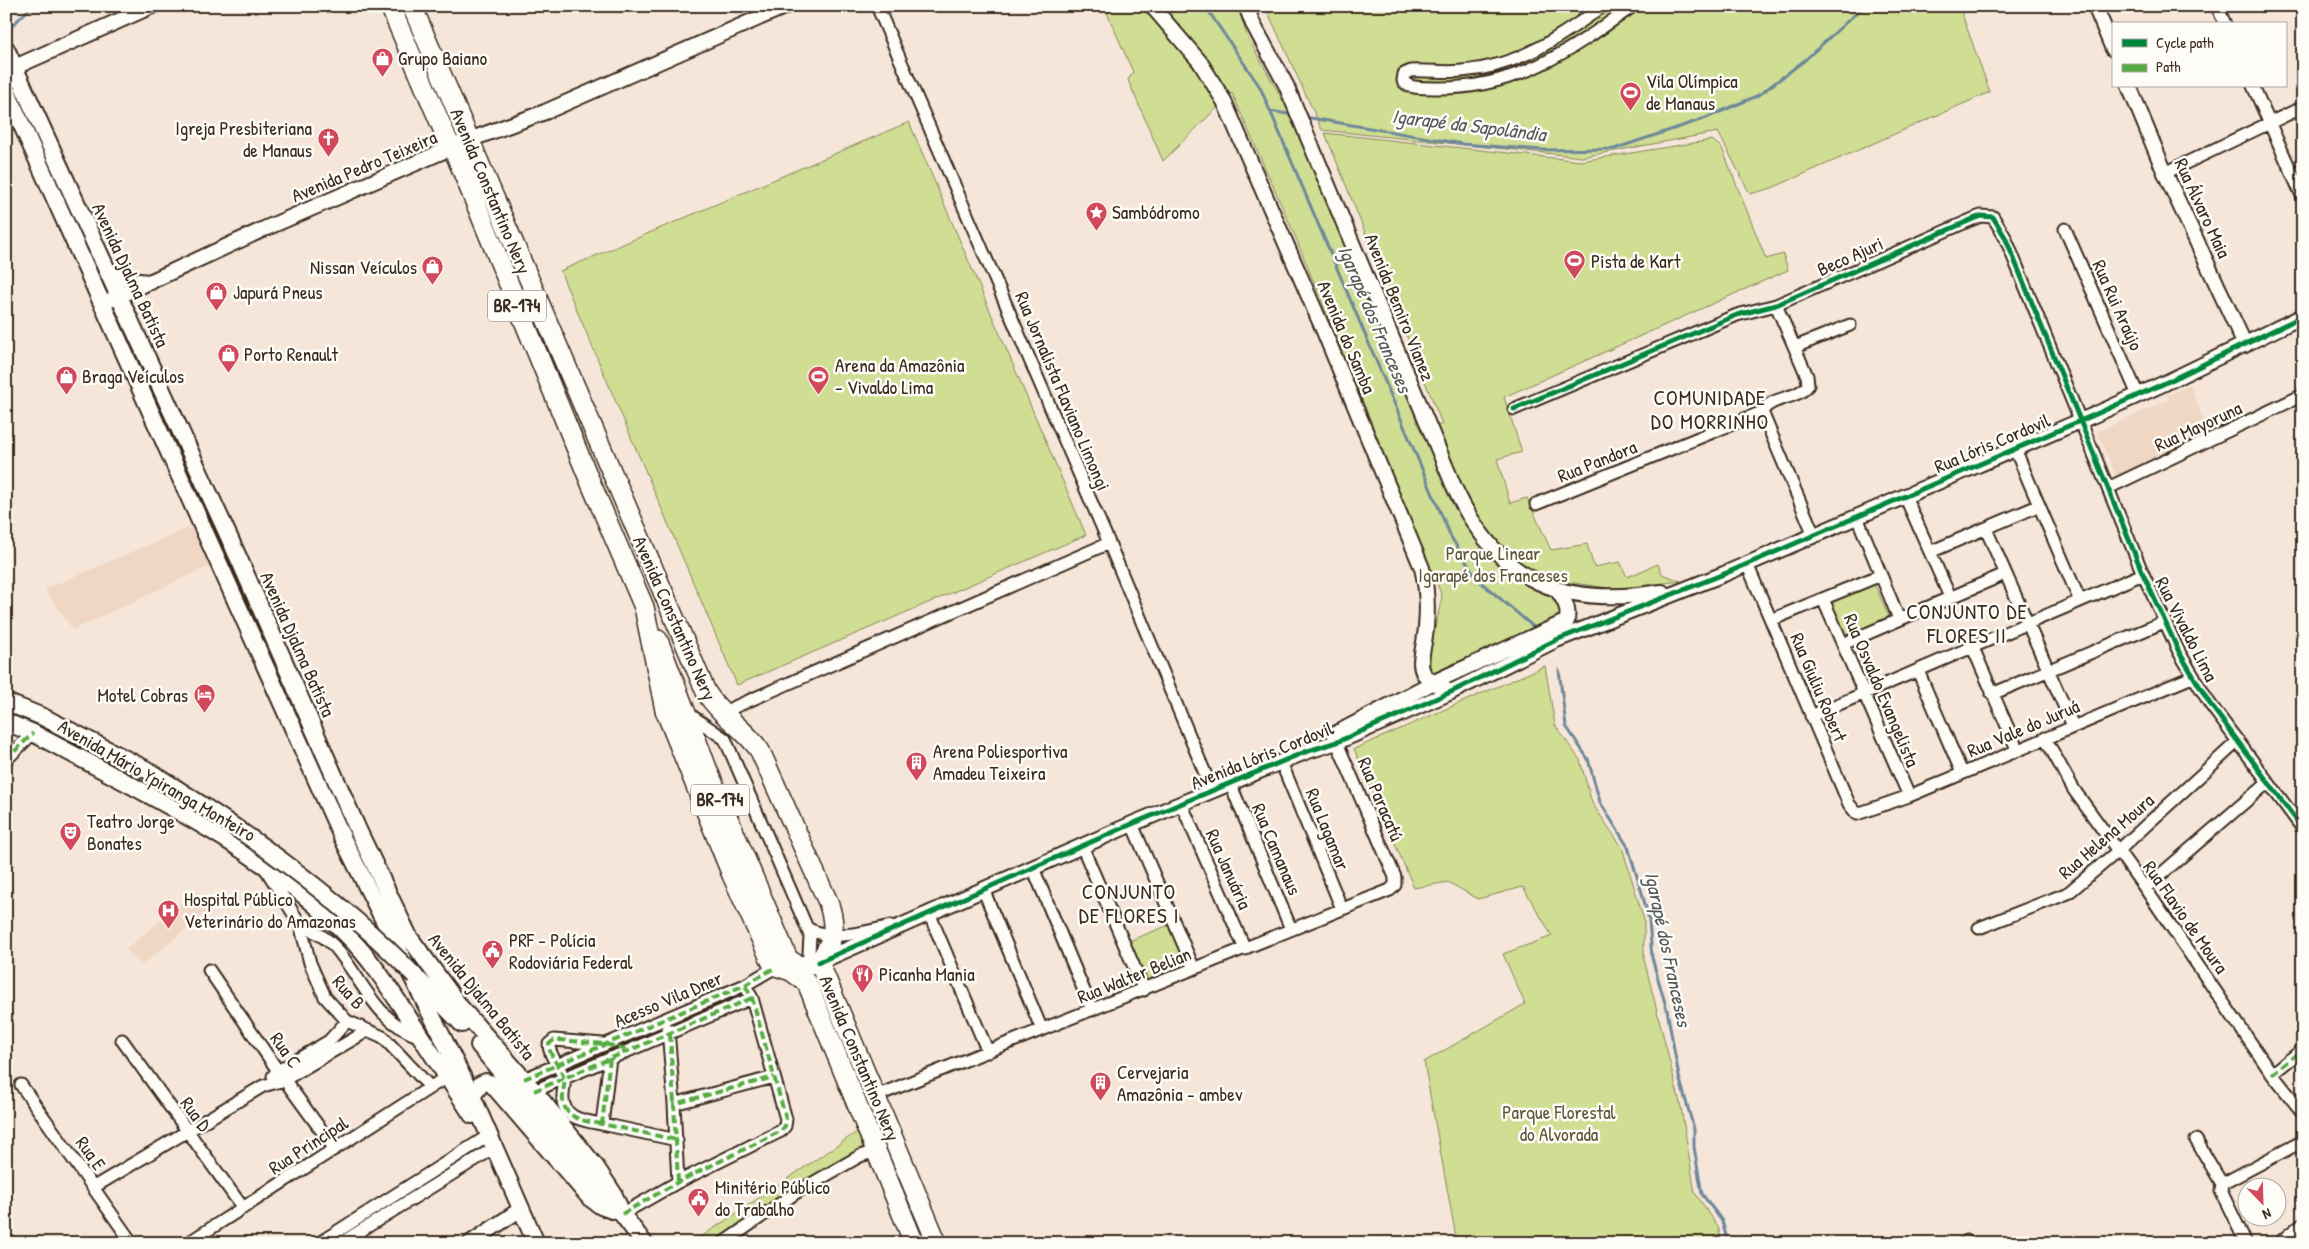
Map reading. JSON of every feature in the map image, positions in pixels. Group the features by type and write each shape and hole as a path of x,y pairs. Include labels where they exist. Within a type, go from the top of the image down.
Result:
{"highway":[{"name":"Avenida Constantino Nery","path":"390,6 451,148 461,144"},
{"name":"Avenida Constantino Nery","path":"412,6 461,144 497,259 644,607 665,710 732,875 773,965 776,966"},
{"name":"Avenida Constantino Nery","path":"461,144 706,692 721,712 754,742 760,751 828,902 833,917 832,935 828,949 812,970"},
{"name":"BR-174","path":"644,607 708,771 788,958 799,966 812,970"},
{"path":"776,966 790,971 812,970"},
{"name":"Avenida Constantino Nery","path":"812,970 876,1096 937,1243"},
{"name":"Avenida Constantino Nery","path":"812,970 878,1158 914,1243"}],"main road":[{"name":"Avenida Djalma Batista","path":"6,49 10,70 104,266 111,300 343,839 486,1125 491,1142 536,1243"},
{"name":"Avenida Djalma Batista","path":"6,90 239,559 358,830 409,937 460,1007 529,1085 603,1177 622,1214"},
{"name":"Avenida Mário Ypiranga Monteiro","path":"6,702 43,717 147,770 255,840 318,886 387,948 455,1017 566,1152 622,1214 644,1243"},
{"name":"Avenida Mário Ypiranga Monteiro","path":"6,722 33,733 190,818 264,865 299,891 347,934 369,959 491,1142"},
{"path":"472,1096 481,1084 486,1082 492,1084 590,1198 601,1206 622,1214"}],"street":[{"path":"10,70 152,6"},
{"name":"Avenida Pedro Teixeira","path":"111,300 264,229 461,144 545,112 786,6"},
{"name":"Rua Jornalista Flaviano Limongi","path":"878,6 1109,543 1212,790"},
{"name":"Avenida do Samba","path":"1152,6 1200,62 1224,101 1374,449 1424,576 1428,614 1420,663 1422,671 1432,684"},
{"name":"Avenida Bemiro Vianez","path":"1246,6 1253,24 1286,85 1310,138 1465,511 1486,541 1505,560 1535,581 1557,590 1608,598 1688,588"},
{"path":"1603,6 1550,43 1509,62 1461,72 1412,72 1404,74 1402,79 1404,83 1414,87 1448,88 1488,83 1534,69 1558,56 1633,6"},
{"path":"2095,6 2112,47"},
{"path":"2217,6 2224,22"},
{"path":"1550,43 1558,56"},
{"name":"Rua Álvaro Maia","path":"2130,88 2165,172 2245,345"},
{"path":"2254,88 2303,198"},
{"path":"2165,172 2303,107"},
{"name":"Beco Ajuri","path":"1514,409 1737,315 1776,305 1981,216 1992,217 2005,237 2080,421"},
{"name":"Rua Rui Araújo","path":"2065,229 2138,396"},
{"name":"Avenida Pedro Teixeira","path":"104,266 114,276 122,280 152,282"},
{"name":"Rua Pandora","path":"1536,504 1762,412 1768,406 1803,390 1808,385 1807,376 1776,305"},
{"name":"Rua Lóris Cordovil","path":"1688,588 2138,396 2303,316"},
{"path":"1795,347 1850,325"},
{"name":"Rua Mayoruna","path":"2108,488 2303,395"},
{"path":"1762,412 1814,535"},
{"name":"Rua Vivaldo Lima","path":"2080,421 2143,574 2164,622 2192,677 2267,784 2303,829"},
{"path":"2015,449 2080,602"},
{"path":"1905,496 1950,597"},
{"path":"1930,552 2038,506"},
{"path":"1858,517 1899,620"},
{"path":"1986,529 2073,726"},
{"path":"721,712 1109,543"},
{"name":"Rua Giuliu Robert","path":"1747,564 1849,804 1857,814 1867,812"},
{"path":"1843,644 2005,574"},
{"path":"1812,716 2143,574"},
{"path":"1771,620 1880,575"},
{"name":"Avenida Lóris Cordovil","path":"1335,738 1432,684 1523,649 1556,640 1688,588"},
{"path":"1556,640 1567,621 1567,602 1557,590"},
{"name":"Rua Osvaldo Evangelista","path":"1824,599 1909,796"},
{"name":"Avenida Lóris Cordovil","path":"812,970 910,921 1132,824 1335,738 1451,692 1567,621"},
{"path":"1992,694 2164,622"},
{"path":"1973,648 2017,750"},
{"path":"1918,671 1962,773"},
{"name":"Rua Vale do Juruá","path":"1867,812 2192,677"},
{"path":"1432,684 1451,692"},
{"path":"686,712 725,739 807,928 810,936 812,970"},
{"path":"6,760 33,733"},
{"name":"Rua Paracatú","path":"1335,738 1395,878"},
{"name":"Rua Flavio de Moura","path":"2045,738 2074,790 2145,888 2272,1074 2303,1114"},
{"name":"Rua Helena Moura","path":"1979,928 2068,893 2118,851 2237,742"},
{"name":"Rua Lagamar","path":"1281,762 1342,909"},
{"name":"Rua Camanaus","path":"1230,783 1291,929"},
{"path":"2145,888 2267,784"},
{"name":"Rua Januária","path":"1181,804 1245,949"},
{"path":"1132,824 1194,970"},
{"path":"1082,846 1144,990"},
{"name":"Rua B","path":"264,865 300,924 317,981 325,997 347,1021 375,1032 390,1044 430,1088"},
{"path":"1033,868 1092,1010"},
{"name":"Rua Walter Belian","path":"876,1096 1390,890 1395,884 1395,878"},
{"path":"984,889 1042,1030"},
{"path":"929,913 988,1052"},
{"name":"Avenida Lóris Cordovil","path":"807,928 819,934 832,935 861,932 910,921"},
{"path":"300,924 322,935 334,947 367,996 394,1024 405,1032 421,1037"},
{"name":"Acesso Vila Dner","path":"529,1085 556,1065 745,985 776,966"},
{"name":"Rua C","path":"210,970 281,1075 335,1149"},
{"name":"Acesso Vila Dner","path":"622,1214 678,1182 781,1131 785,1126 786,1118 752,998 745,985"},
{"name":"Acesso Vila Dner","path":"529,1085 564,1078 752,998"},
{"path":"665,1019 670,1034"},
{"path":"94,1188 281,1075 329,1041 347,1021"},
{"path":"281,1075 368,1030"},
{"name":"Acesso Vila Dner","path":"670,1034 678,1182"},
{"name":"Rua D","path":"122,1040 243,1208"},
{"name":"Acesso Vila Dner","path":"564,1078 549,1050 549,1044 554,1040 605,1044 628,1050"},
{"path":"2272,1074 2303,1049"},
{"name":"Acesso Vila Dner","path":"602,1124 610,1058"},
{"name":"Rua Principal","path":"188,1243 448,1076"},
{"path":"674,1104 774,1077"},
{"path":"564,1078 562,1099 570,1114 578,1120 677,1140"},
{"name":"Rua E","path":"21,1085 132,1243"},
{"path":"2196,1140 2222,1184 2221,1192 2246,1243"},
{"path":"2222,1184 2303,1141"},
{"path":"341,1243 367,1220 468,1149 491,1142"},
{"path":"319,1243 367,1220 473,1160 491,1142"},
{"path":"468,1149 473,1160"},
{"path":"723,1243 797,1192 860,1156 870,1153 878,1158"},
{"path":"470,1243 521,1209"},
{"path":"2279,1243 2303,1223"}],"shaded area":[{"path":"2190,385 2208,433 2116,476 2097,432 2169,400 2167,395"},
{"path":"191,527 209,566 73,630 45,589"},
{"name":"Hospital Público Veterinário do Amazonas","path":"196,891 211,909 142,965 126,949"}],"green space":[{"name":"Parque Linear Igarapé dos Franceses","path":"1104,6 1238,6 1247,36 1297,126 1422,433 1442,424 1325,133 1581,161 1712,140 1722,148 1766,259 1783,254 1788,270 1504,397 1522,452 1497,459 1510,503 1527,498 1551,550 1587,544 1594,567 1620,562 1627,577 1658,564 1662,574 1681,581 1616,589 1552,580 1555,599 1562,608 1559,619 1434,675 1428,662 1442,596 1295,236 1232,93 1163,161 1128,80 1133,72"},
{"name":"Vila Olímpica de Manaus","path":"1265,6 1959,6 1990,92 1772,188 1750,194 1718,132 1582,157 1322,130"},
{"name":"Arena da Amazônia - Vivaldo Lima","path":"909,122 1086,535 737,685 560,271"},
{"path":"1873,581 1891,621 1847,639 1829,600"},
{"name":"Parque Florestal do Alvorada","path":"1545,666 1555,725 1580,760 1592,803 1622,847 1644,920 1644,959 1681,1107 1695,1193 1718,1226 1722,1243 1457,1243 1424,1062 1525,1004 1503,954 1552,936 1523,887 1478,899 1448,882 1414,888 1354,749"},
{"path":"1174,923 1196,972 1147,993 1124,943"},
{"path":"857,1132 864,1150 719,1243 692,1243"}],"waterway":[{"path":"10,28 32,6"},
{"name":"Igarapé dos Franceses","path":"1205,6 1260,87 1451,537 1477,579 1536,629"},
{"name":"Igarapé da Sapolândia","path":"1305,117 1463,144 1542,150 1614,149 1706,118 1759,95 1805,60 1864,6"},
{"name":"Igarapé da Sapolândia","path":"1270,111 1294,115"},
{"name":"Igarapé dos Franceses","path":"1559,670 1566,726 1588,759 1600,802 1628,847 1642,893 1649,920 1652,958 1667,1010 1679,1077 1694,1129 1694,1147 1702,1194 1722,1221 1728,1243"}],"marked path":[{"path":"6,760 33,733"},
{"path":"524,1079 745,985 776,967"},
{"path":"622,1214 678,1182 781,1131 785,1126 786,1119 752,998 745,985"},
{"path":"534,1091 752,998"},
{"path":"670,1034 674,1104"},
{"path":"602,1124 582,1120 570,1114 566,1109 563,1103 564,1078 551,1053 549,1044 554,1040 560,1040 605,1044 628,1050"},
{"path":"2272,1074 2303,1049"},
{"path":"610,1058 602,1124 677,1140"},
{"path":"678,1182 674,1104 774,1077"}],"cycle path":[{"path":"1514,409 1737,315 1776,305 1973,219 1981,216 1993,217 2005,237 2143,574 2179,652 2210,704 2303,829"},
{"path":"819,962 1132,824 1305,752 1337,742 1451,692 1556,640 1724,574 2094,415 2303,316"}],"place":[{"name":"Grupo Baiano","path":"382,77"},
{"name":"Vila Olímpica de Manaus","path":"1630,111"},
{"name":"Igreja Presbiteriana de Manaus","path":"328,158"},
{"name":"Sambódromo","path":"1096,231"},
{"name":"Pista de Kart","path":"1575,280"},
{"name":"Nissan Veículos","path":"433,286"},
{"name":"Japurá Pneus","path":"217,311"},
{"name":"Porto Renault","path":"228,373"},
{"name":"Braga Veículos","path":"66,395"},
{"name":"Arena da Amazônia - Vivaldo Lima","path":"819,395"},
{"name":"Motel Cobras","path":"204,714"},
{"name":"Arena Poliesportiva Amadeu Teixeira","path":"917,781"},
{"name":"Teatro Jorge Bonates","path":"71,851"},
{"name":"Hospital Público Veterinário do Amazonas","path":"168,929"},
{"name":"PRF - Polícia Rodoviária Federal","path":"493,970"},
{"name":"Picanha Mania","path":"863,993"},
{"name":"Cervejaria Amazônia - ambev","path":"1101,1102"},
{"name":"Minitério Público do Trabalho","path":"699,1217"}],"district":[{"name":"COMUNIDADE DO MORRINHO","path":"1710,410"},
{"name":"CONJUNTO DE FLORES II","path":"1967,624"},
{"name":"CONJUNTO DE FLORES I","path":"1129,904"}]}
